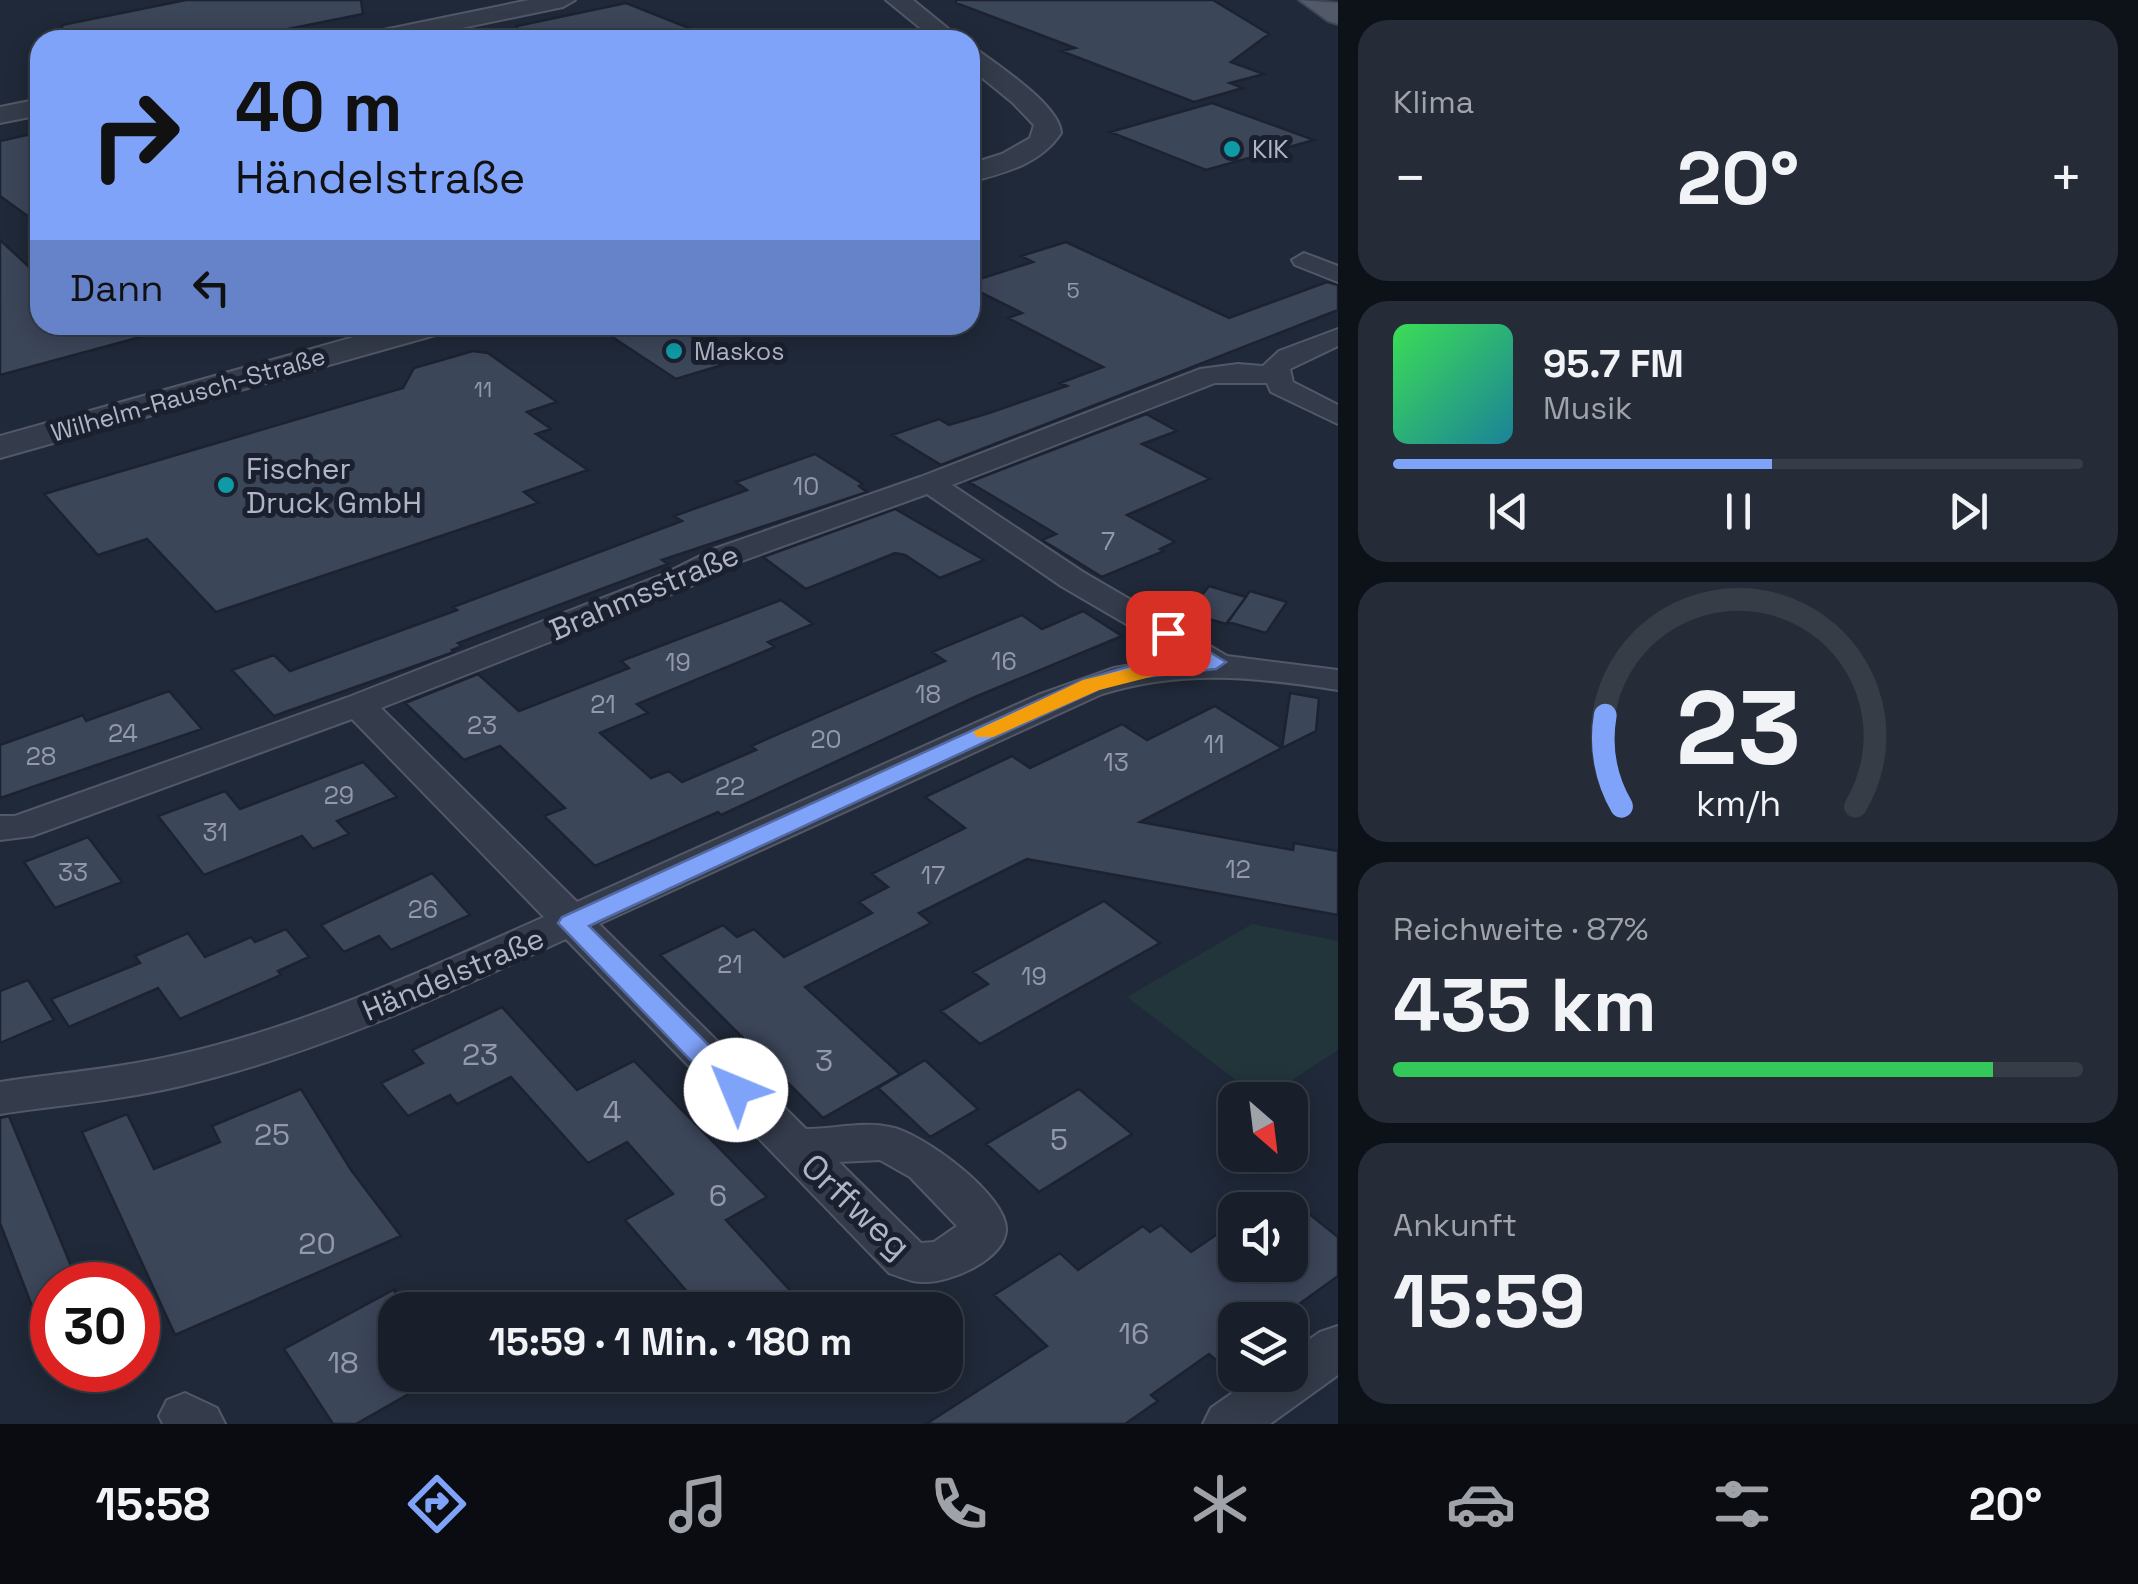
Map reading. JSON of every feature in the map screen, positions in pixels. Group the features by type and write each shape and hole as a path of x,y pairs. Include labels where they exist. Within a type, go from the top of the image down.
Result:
{"street":[{"path":"417,30 563,0"},
{"path":"898,0 937,30"},
{"path":"980,64 1048,124 1040,144 1012,160 980,170"},
{"path":"0,115 30,109"},
{"path":"1304,260 1338,275"},
{"name":"Wilhelm-Rausch-Straße","path":"0,447 398,335"},
{"path":"1338,337 1288,357 1276,367 1281,386 1338,416"},
{"name":"Brahmsstraße","path":"0,828 19,828 358,705 589,616 624,598 708,567 725,556 1210,376 1238,372 1277,376"},
{"path":"930,482 1072,579 1216,662"},
{"name":"Händelstraße","path":"0,1098 178,1071 274,1045 379,1008 1091,685 1133,672 1216,662 1338,680"},
{"path":"358,705 571,923"},
{"name":"Orffweg","path":"571,923 790,1145"},
{"path":"1230,1424 1338,1348"}],"green space":[{"path":"1252,924 1338,941 1338,1050 1289,1082 1238,1082 1127,997"}],"building":[{"path":"186,0 361,0 363,14 283,30 62,30 62,25"},
{"path":"956,0 1213,0 1269,34 1231,62 1264,74 1230,83 1243,88 1194,102 1061,51 1075,48"},
{"path":"626,3 694,30 517,30 517,26"},
{"path":"1212,103 1314,140 1206,170 1110,132"},
{"path":"30,134 30,218 0,196 0,141"},
{"path":"0,240 30,268 30,335 148,335 0,375"},
{"path":"1066,242 1229,318 1327,282 1338,285 1338,310 941,465 892,435 939,419 949,425 989,413 1067,386 1060,383 1103,367 1008,318 1022,313 980,292 980,279 1033,262 1021,256"},
{"name":"Maskos","path":"609,335 693,335 732,362 676,379"},
{"path":"473,351 488,353 557,402 527,412 551,429 536,434 588,470 524,492 538,503 216,612 147,539 98,555 44,494 403,388 414,368"},
{"path":"1146,414 1177,431 1142,444 1210,479 1127,515 1175,542 1160,549 1164,551 1102,577 1042,540 1056,534 969,482"},
{"path":"815,454 863,484 859,486 867,492 662,560 668,564 458,643 462,646 454,652 274,716 232,670 274,655 290,671 457,610 453,607 682,521 674,516 747,490 736,482"},
{"path":"895,509 984,560 940,578 905,555 895,553 806,589 763,557"},
{"path":"1209,586 1246,597 1226,624 1188,613"},
{"path":"1250,591 1287,602 1266,633 1228,622"},
{"path":"781,600 813,624 768,642 775,647 637,704 648,713 600,733 651,778 669,771 682,782 756,750 751,746 945,661 932,652 1022,615 1042,629 1083,611 1122,636 975,697 721,815 718,812 595,866 544,816 565,808 500,746 464,760 405,703 478,674 519,711 629,668 621,661"},
{"path":"169,691 202,729 0,798 0,745 83,715 86,721"},
{"path":"1290,693 1319,698 1316,731 1282,748"},
{"path":"1215,706 1282,748 1140,822 1293,850 1294,843 1338,851 1338,915 1027,859 919,913 931,923 805,987 900,1074 823,1118 660,955 723,925 737,937 754,929 784,957 872,913 859,902 888,887 872,874 965,828 925,797 1012,756 1030,768 1122,724 1147,740"},
{"path":"363,762 397,797 337,821 349,834 313,849 302,836 204,875 158,816 225,791 240,809"},
{"path":"88,837 122,882 55,908 24,862"},
{"path":"432,873 470,915 391,950 379,936 344,952 321,925"},
{"path":"1104,901 1160,943 980,1044 941,1011 988,984 973,972"},
{"path":"286,929 309,957 278,971 281,975 180,1019 158,988 69,1027 51,999 140,963 135,956 188,933 205,957 251,937 255,942"},
{"path":"28,980 54,1020 0,1043 0,991"},
{"path":"502,1007 577,1090 634,1061 767,1197 726,1220 792,1292 687,1292 625,1220 673,1194 627,1142 588,1163 511,1077 457,1104 450,1095 408,1116 381,1083 423,1063 412,1050"},
{"path":"925,1060 978,1109 930,1137 878,1088"},
{"path":"301,1089 351,1170 401,1236 175,1335 160,1302 160,1262 142,1262 82,1132 127,1114 154,1169 220,1142 212,1126"},
{"path":"1079,1089 1132,1134 1039,1192 986,1144"},
{"path":"9,1116 69,1262 30,1262 30,1301 0,1223 0,1118"},
{"path":"1308,1213 1338,1237 1338,1276 1302,1302 1218,1302 1218,1359 1209,1354 1151,1395 1158,1401 1125,1424 926,1424 1047,1346 994,1295 1060,1253 1078,1270 1143,1226 1150,1232 1161,1225 1191,1252 1218,1234 1218,1282 1308,1282"},
{"path":"378,1298 378,1392 412,1392 356,1424 333,1424 284,1349"}],"slow traffic":[{"path":"985,732 1091,685 1170,666"}],"place":[{"name":"KIK","path":"1232,149"},
{"name":"Maskos","path":"674,351"},
{"name":"Fischer Druck GmbH","path":"226,485"}],"route":[{"path":"736,1090 571,923 1091,685 1133,672 1216,662 1168,633"}]}
